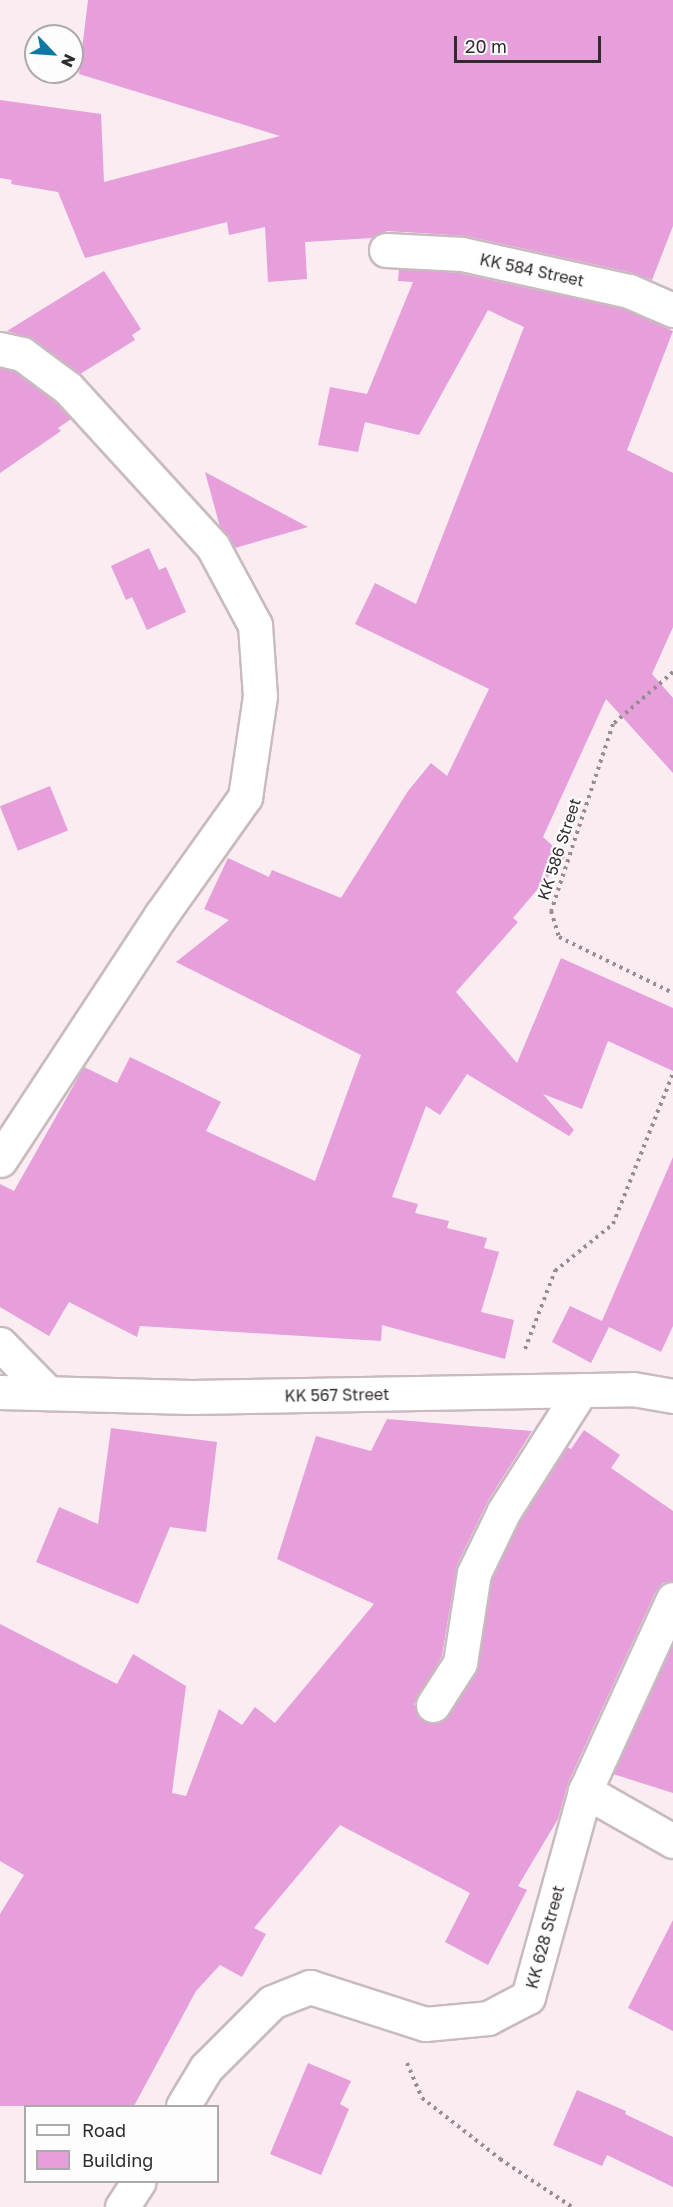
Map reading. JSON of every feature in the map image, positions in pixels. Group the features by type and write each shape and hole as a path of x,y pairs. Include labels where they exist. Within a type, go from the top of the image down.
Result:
{"street":[{"name":"KK 584 Street","path":"386,250 462,254 628,291 673,310"},
{"path":"0,1160 161,915 245,797 260,696 255,625 213,547 68,388 11,352"},
{"path":"0,1344 48,1394"},
{"name":"KK 567 Street","path":"0,1392 191,1397 633,1389 673,1396"},
{"path":"433,1705 460,1663 474,1573 504,1511 581,1390"},
{"name":"KK 628 Street","path":"184,2105 206,2068 272,2002 310,1987 425,2024 488,2019 528,1997 585,1791 673,1599"},
{"path":"585,1791 673,1841"},
{"path":"122,2207 137,2183"}],"path":[{"name":"KK 586 Street","path":"673,672 613,724 551,911 559,937 673,993"},
{"path":"510,1392 555,1270 613,1224 673,1073"},
{"path":"384,2010 422,2098 500,2159 572,2207"}],"building":[{"path":"88,0 673,0 673,226 652,280 633,273 466,236 387,231 373,238 305,242 307,279 268,282 265,227 229,235 227,222 85,258 58,192 11,184 12,180 0,178 0,100 101,114 104,182 280,136 84,76 84,33"},
{"path":"399,269 459,273 623,309 673,331 627,450 673,473 673,627 652,674 673,698 673,773 606,699 543,837 565,857 513,918 518,922 456,992 517,1063 561,958 673,1008 673,1071 608,1041 582,1109 543,1094 574,1130 569,1136 467,1074 440,1115 426,1106 392,1197 418,1204 415,1213 449,1221 447,1228 487,1238 484,1248 499,1252 481,1312 514,1320 505,1359 382,1325 381,1341 140,1326 137,1337 69,1302 49,1336 0,1307 0,1184 14,1191 84,1067 117,1083 130,1057 181,1082 221,1102 206,1131 315,1181 361,1055 176,962 229,920 204,909 228,858 269,877 272,870 341,898 408,791 431,763 447,776 489,689 355,624 375,583 416,604 524,327 488,310 419,435 365,422 358,452 318,445 330,387 367,394 413,282 398,281"},
{"path":"104,271 141,329 132,335 135,340 80,374 33,339 7,331"},
{"path":"0,368 14,371 55,402 71,419 58,428 61,431 0,473"},
{"path":"205,472 308,527 235,548 220,527"},
{"path":"149,548 159,570 166,567 186,612 147,630 132,597 126,600 111,566"},
{"path":"50,786 68,831 18,851 0,806"},
{"path":"673,1157 673,1326 661,1352 609,1327 591,1363 552,1342 570,1306 602,1321"},
{"path":"387,1419 532,1431 488,1501 457,1565 442,1656 414,1704 423,1721 433,1724 448,1716 476,1673 492,1579 520,1520 567,1447 571,1449 584,1430 620,1455 611,1468 673,1511 673,1581 663,1583 656,1591 568,1783 558,1819 518,1886 527,1890 488,1965 445,1942 470,1893 340,1825 254,1928 266,1934 242,1977 220,1965 196,1991 135,2105 0,2106 0,1914 24,1875 0,1861 0,1624 117,1684 133,1654 186,1686 172,1793 186,1796 219,1709 242,1725 255,1707 275,1723 374,1604 277,1559 316,1436 371,1451"},
{"path":"111,1428 217,1442 206,1532 170,1527 138,1604 36,1562 59,1507 98,1524"},
{"path":"673,1644 673,1793 613,1774"},
{"path":"673,1920 673,2031 628,2008"},
{"path":"308,2063 351,2081 340,2104 349,2109 321,2175 270,2154"},
{"path":"577,2090 626,2111 625,2114 673,2137 673,2187 607,2155 602,2166 553,2145"}]}
